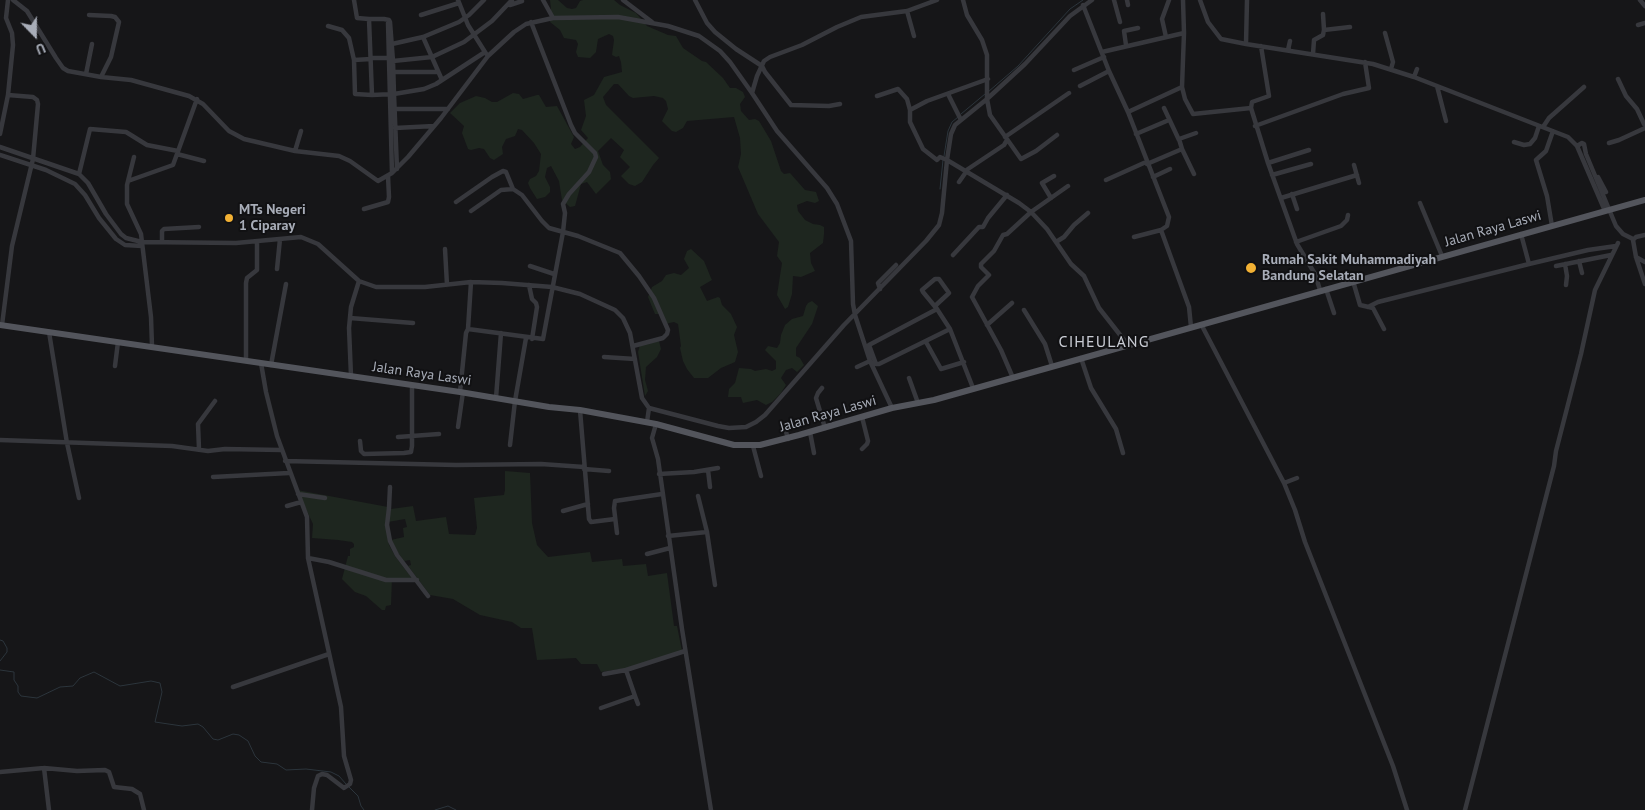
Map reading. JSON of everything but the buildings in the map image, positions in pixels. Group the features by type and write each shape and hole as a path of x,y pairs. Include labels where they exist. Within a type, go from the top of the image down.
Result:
{"main road":[{"name":"Jalan Raya Laswi","path":"1,325 580,410 656,424 729,444 753,446 825,428 892,408 934,400 1645,200"}],"street":[{"path":"0,134 8,95 13,45 12,33 6,18 8,0"},
{"path":"13,0 27,11 63,68 76,73 138,82 197,99 235,135 256,143 295,152 339,156 350,161 377,181 382,180 397,169 434,126 486,54"},
{"path":"354,0 357,18 388,20"},
{"path":"392,44 423,37 464,18 484,0"},
{"path":"354,60 432,57 474,36 512,0"},
{"path":"543,0 553,18"},
{"path":"623,0 653,23"},
{"path":"695,0 707,23 715,32 736,50 762,66 791,105 825,106 840,104"},
{"path":"752,93 764,61 770,57 812,40 849,21 870,15 907,11 938,0"},
{"path":"964,0 967,15 974,24 985,47 989,114 1022,159 1035,152 1057,135"},
{"path":"649,408 718,426 738,427 751,425 762,418 844,325 926,241 939,225 942,213 947,160 953,128 959,118 988,99 1036,53 1070,16 1092,0"},
{"path":"1114,0 1120,22"},
{"path":"1166,37 1160,21 1169,0"},
{"path":"1183,0 1182,87 1193,114 1251,108"},
{"path":"1200,0 1208,22 1221,39 1246,41 1261,46 1289,47 1313,54 1392,67 1570,138 1579,145 1607,210 1619,230 1633,239 1636,257 1645,284"},
{"path":"1246,41 1247,0"},
{"path":"1640,0 1645,6"},
{"path":"421,15 458,1 464,18 486,54"},
{"path":"508,5 522,1"},
{"path":"1083,5 1108,71 1128,112 1169,217 1167,226 1161,230 1134,238"},
{"path":"0,10 6,10"},
{"path":"907,11 914,36"},
{"path":"1313,54 1314,40 1323,35 1323,14"},
{"path":"89,15 111,16 115,17 119,22 110,57 101,77"},
{"path":"328,26 342,30 347,34 351,43 354,60 355,94 372,95 424,89 486,54 514,32 531,22 553,18 609,16 653,23 687,32 708,42 726,58 752,93 776,131 827,188 837,204 851,241 855,315 870,361 892,408"},
{"path":"369,19 372,95"},
{"path":"364,209 388,202 389,197 392,44 390,22 388,20"},
{"path":"388,20 391,59"},
{"path":"468,329 532,339 544,339 554,274 563,232 564,200 588,172 596,156 575,133 571,125 531,22"},
{"path":"1638,26 1645,22"},
{"path":"1324,30 1350,27"},
{"path":"1126,45 1124,31 1138,28"},
{"path":"1074,70 1126,45 1184,33"},
{"path":"1385,33 1392,67"},
{"path":"423,37 442,80"},
{"path":"86,74 92,44"},
{"path":"1261,46 1269,96 1252,102 1251,108 1255,126 1296,242 1315,274 1334,313"},
{"path":"1255,126 1343,94 1369,88 1365,62"},
{"path":"1414,77 1417,69"},
{"path":"1080,86 1108,71"},
{"path":"391,72 438,72"},
{"path":"910,110 928,101 988,79"},
{"path":"1609,143 1619,140 1645,125 1626,96 1618,79"},
{"path":"1437,86 1446,121"},
{"path":"1128,112 1182,87"},
{"path":"1514,142 1524,145 1530,144 1541,126 1584,87"},
{"path":"877,96 898,89 907,100 910,110 910,122 923,149 937,160 940,157 947,160 1007,195 1031,212 1056,242 1071,264 1084,276 1099,308 1128,345"},
{"path":"959,182 966,172 1004,145 1006,138 1069,93"},
{"path":"391,94 394,109 397,169"},
{"path":"948,94 959,118"},
{"path":"1,325 12,246 33,162 38,101 33,97 8,95"},
{"path":"128,181 170,167 174,163 197,99"},
{"path":"1164,108 1194,174"},
{"path":"394,109 448,109"},
{"path":"1136,134 1169,120"},
{"path":"395,128 434,126"},
{"path":"79,174 90,129 126,132 147,145 204,161"},
{"path":"295,152 301,131"},
{"path":"1552,226 1548,196 1536,160 1546,151 1554,131"},
{"path":"1179,140 1196,133"},
{"path":"0,147 33,162 79,188 106,229 119,242 125,245 162,242 257,242 301,237 312,240 359,281 368,286 385,288 471,282 529,285 580,294 615,310 625,322 642,395 649,408 646,422"},
{"path":"1106,180 1182,149"},
{"path":"1268,163 1308,150"},
{"path":"0,155 79,174 88,183 106,214 121,234 142,244"},
{"path":"134,157 126,193 127,204 140,231 151,317 152,346"},
{"path":"1272,176 1311,164"},
{"path":"1354,166 1359,183"},
{"path":"1153,177 1170,169"},
{"path":"456,202 503,171 506,172 513,189 522,195 552,230 601,244 620,253 654,298 664,318 668,333 663,338 632,346"},
{"path":"1281,198 1357,175"},
{"path":"1051,198 1042,183 1054,176"},
{"path":"1593,176 1598,176 1606,192"},
{"path":"1013,378 972,297 978,286 989,275 981,267 981,264 994,251 1003,235 1007,234 1031,212 1068,186"},
{"path":"471,211 501,190 513,189"},
{"path":"1292,194 1297,209"},
{"path":"952,255 978,227 984,227 988,218 1007,195"},
{"path":"1420,203 1442,256"},
{"path":"1056,242 1064,237 1071,227 1088,213"},
{"path":"1296,242 1341,226 1347,220 1348,214"},
{"path":"162,242 162,231 164,229 199,227"},
{"path":"1161,230 1197,325 1284,483 1295,510 1304,542 1358,682 1393,766 1407,810"},
{"path":"1521,234 1529,264"},
{"path":"1633,239 1645,234"},
{"path":"277,269 280,239"},
{"path":"246,361 246,283 247,278 256,271 257,242"},
{"path":"1368,307 1378,302 1529,264 1617,245 1594,290 1554,466 1465,810"},
{"path":"444,249 446,285"},
{"path":"1556,266 1611,255"},
{"path":"1636,257 1645,262"},
{"path":"1580,261 1582,273"},
{"path":"1565,264 1566,285"},
{"path":"880,289 878,282 896,265"},
{"path":"530,266 554,274"},
{"path":"884,276 885,284"},
{"path":"950,329 879,364 876,364 868,347 936,307 949,293 939,279 935,279 922,290 936,307 950,329 974,388"},
{"path":"351,376 348,345 350,318 359,281"},
{"path":"1353,281 1360,305 1375,310 1384,329"},
{"path":"458,427 471,282"},
{"path":"271,365 286,284"},
{"path":"529,285 532,299 537,307 532,339"},
{"path":"987,325 1012,303"},
{"path":"1024,310 1045,344 1052,366"},
{"path":"350,318 413,323"},
{"path":"49,332 67,443 79,498"},
{"path":"496,398 502,333"},
{"path":"510,445 515,401 526,338"},
{"path":"114,366 118,342"},
{"path":"926,342 941,369 964,362"},
{"path":"604,356 635,359"},
{"path":"1081,358 1091,388 1116,430 1123,454"},
{"path":"857,367 870,361"},
{"path":"262,363 266,392 281,450 308,523 308,558 342,716 344,756 351,780 347,786 342,787 327,775 320,775 314,788 312,810"},
{"path":"909,378 918,403"},
{"path":"360,441 361,452 364,454 404,454 412,450 412,385"},
{"path":"822,388 816,394 816,398 825,428"},
{"path":"198,449 198,424 215,401"},
{"path":"580,410 590,521 615,519"},
{"path":"862,417 868,440 868,444 862,449"},
{"path":"656,424 652,438 658,459 685,651 711,810"},
{"path":"785,428 788,438"},
{"path":"810,432 814,454"},
{"path":"398,437 439,434"},
{"path":"0,440 167,446 208,450 281,450"},
{"path":"753,446 761,476"},
{"path":"285,461 456,465 542,464 609,471"},
{"path":"659,474 718,468"},
{"path":"708,470 710,487"},
{"path":"213,477 289,474"},
{"path":"1284,483 1298,478"},
{"path":"390,487 390,508 387,525 389,539 397,555 428,596"},
{"path":"298,494 325,498"},
{"path":"617,533 615,519 616,501 662,494"},
{"path":"698,496 707,532 715,585"},
{"path":"288,506 301,502"},
{"path":"563,511 588,504"},
{"path":"668,536 707,532"},
{"path":"647,554 670,548"},
{"path":"308,558 329,562 386,580 417,580"},
{"path":"604,674 626,670 685,651"},
{"path":"233,687 329,654"},
{"path":"626,670 638,704"},
{"path":"601,708 635,696"},
{"path":"44,768 49,810"},
{"path":"0,772 44,768 107,771 114,787 132,789 140,794 144,810"}],"shaded area":[{"path":"550,0 558,0 567,8 572,9 576,8 580,1 583,0 614,0 636,13 647,26 668,35 676,36 683,48 706,62 723,78 730,88 736,88 743,92 745,97 740,104 741,111 749,120 755,119 759,121 771,141 781,171 784,174 790,173 805,190 816,192 819,201 815,203 807,201 797,205 798,211 805,220 824,227 824,234 823,243 810,253 811,263 815,271 801,277 793,276 792,294 788,307 785,309 777,295 782,263 777,256 779,242 758,214 738,167 741,154 740,138 734,117 687,121 683,128 676,132 672,131 662,121 668,109 663,98 654,96 633,98 618,84 614,84 603,97 606,105 659,158 642,182 635,186 629,184 621,176 630,167 620,157 624,150 611,138 598,151 603,165 610,172 611,179 596,194 587,182 581,184 575,206 570,207 562,200 559,181 551,166 547,168 545,177 550,187 550,192 545,197 537,199 530,188 528,183 539,171 541,154 522,130 518,129 515,136 506,139 502,147 503,154 494,160 490,158 484,149 468,149 462,133 464,126 450,113 460,103 476,96 497,102 513,93 519,94 523,99 539,95 546,107 557,106 574,137 571,144 575,149 580,147 588,138 581,130 586,116 584,100 594,95 604,77 622,72 621,62 619,56 612,55 614,40 613,36 609,34 598,39 596,52 590,58 578,57 576,52 578,44 576,40 564,38 560,30 550,22"},
{"path":"691,249 704,261 712,280 700,287 707,301 720,298 722,305 731,314 737,327 734,335 738,352 735,362 721,368 708,378 694,378 687,369 680,348 678,324 674,322 665,324 661,314 655,314 648,297 652,287 662,281 666,275 674,273 681,275 689,268 684,259 687,251"},
{"path":"812,301 818,306 812,324 796,348 796,356 800,358 804,365 797,372 792,368 786,370 781,378 786,385 781,393 766,405 757,400 743,403 741,397 728,397 729,389 735,383 739,368 755,371 766,369 772,371 776,369 776,361 765,350 768,346 777,348 785,325 792,319 803,316 806,306"},
{"path":"659,341 661,349 657,357 646,367 645,380 648,391 645,396 638,352 640,345"},
{"path":"505,471 530,473 532,523 537,545 548,557 590,552 592,562 622,559 623,566 646,564 648,576 667,573 674,626 677,626 682,651 628,668 601,672 597,664 581,664 576,658 537,660 532,628 521,628 512,622 480,615 453,599 430,595 408,566 411,565 410,560 404,561 392,545 391,540 404,537 403,528 407,527 405,519 388,522 391,509 413,506 416,521 446,517 449,534 475,535 477,528 474,498 504,495"},
{"path":"297,490 388,507 387,532 389,545 412,578 392,578 391,605 386,606 385,610 382,610 366,596 355,592 342,579 348,556 350,556 350,549 354,547 354,544 338,540 312,538 313,524"}],"waterway":[{"path":"988,92 1018,66 1070,9 1083,0"},
{"path":"961,114 985,94"},
{"path":"944,156 948,131 952,122 958,117"},
{"path":"940,189 943,160"},
{"path":"0,640 3,641 7,648 7,652 0,661"},
{"path":"0,670 14,672 14,680 21,696 37,698 60,687 73,686 80,678 94,672 120,686 151,681 160,683 162,692 155,722 182,726 198,724 213,739 218,740 233,734 239,735 248,741 255,756 261,762 277,764 286,770 306,769 331,772 339,776 346,784"},
{"path":"349,787 358,796 364,810"},
{"path":"435,810 448,806 456,810"}],"place":[{"name":"MTs Negeri 1 Ciparay","path":"229,218"},
{"name":"Rumah Sakit Muhammadiyah Bandung Selatan","path":"1251,268"}],"district":[{"name":"CIHEULANG","path":"1104,342"}]}
